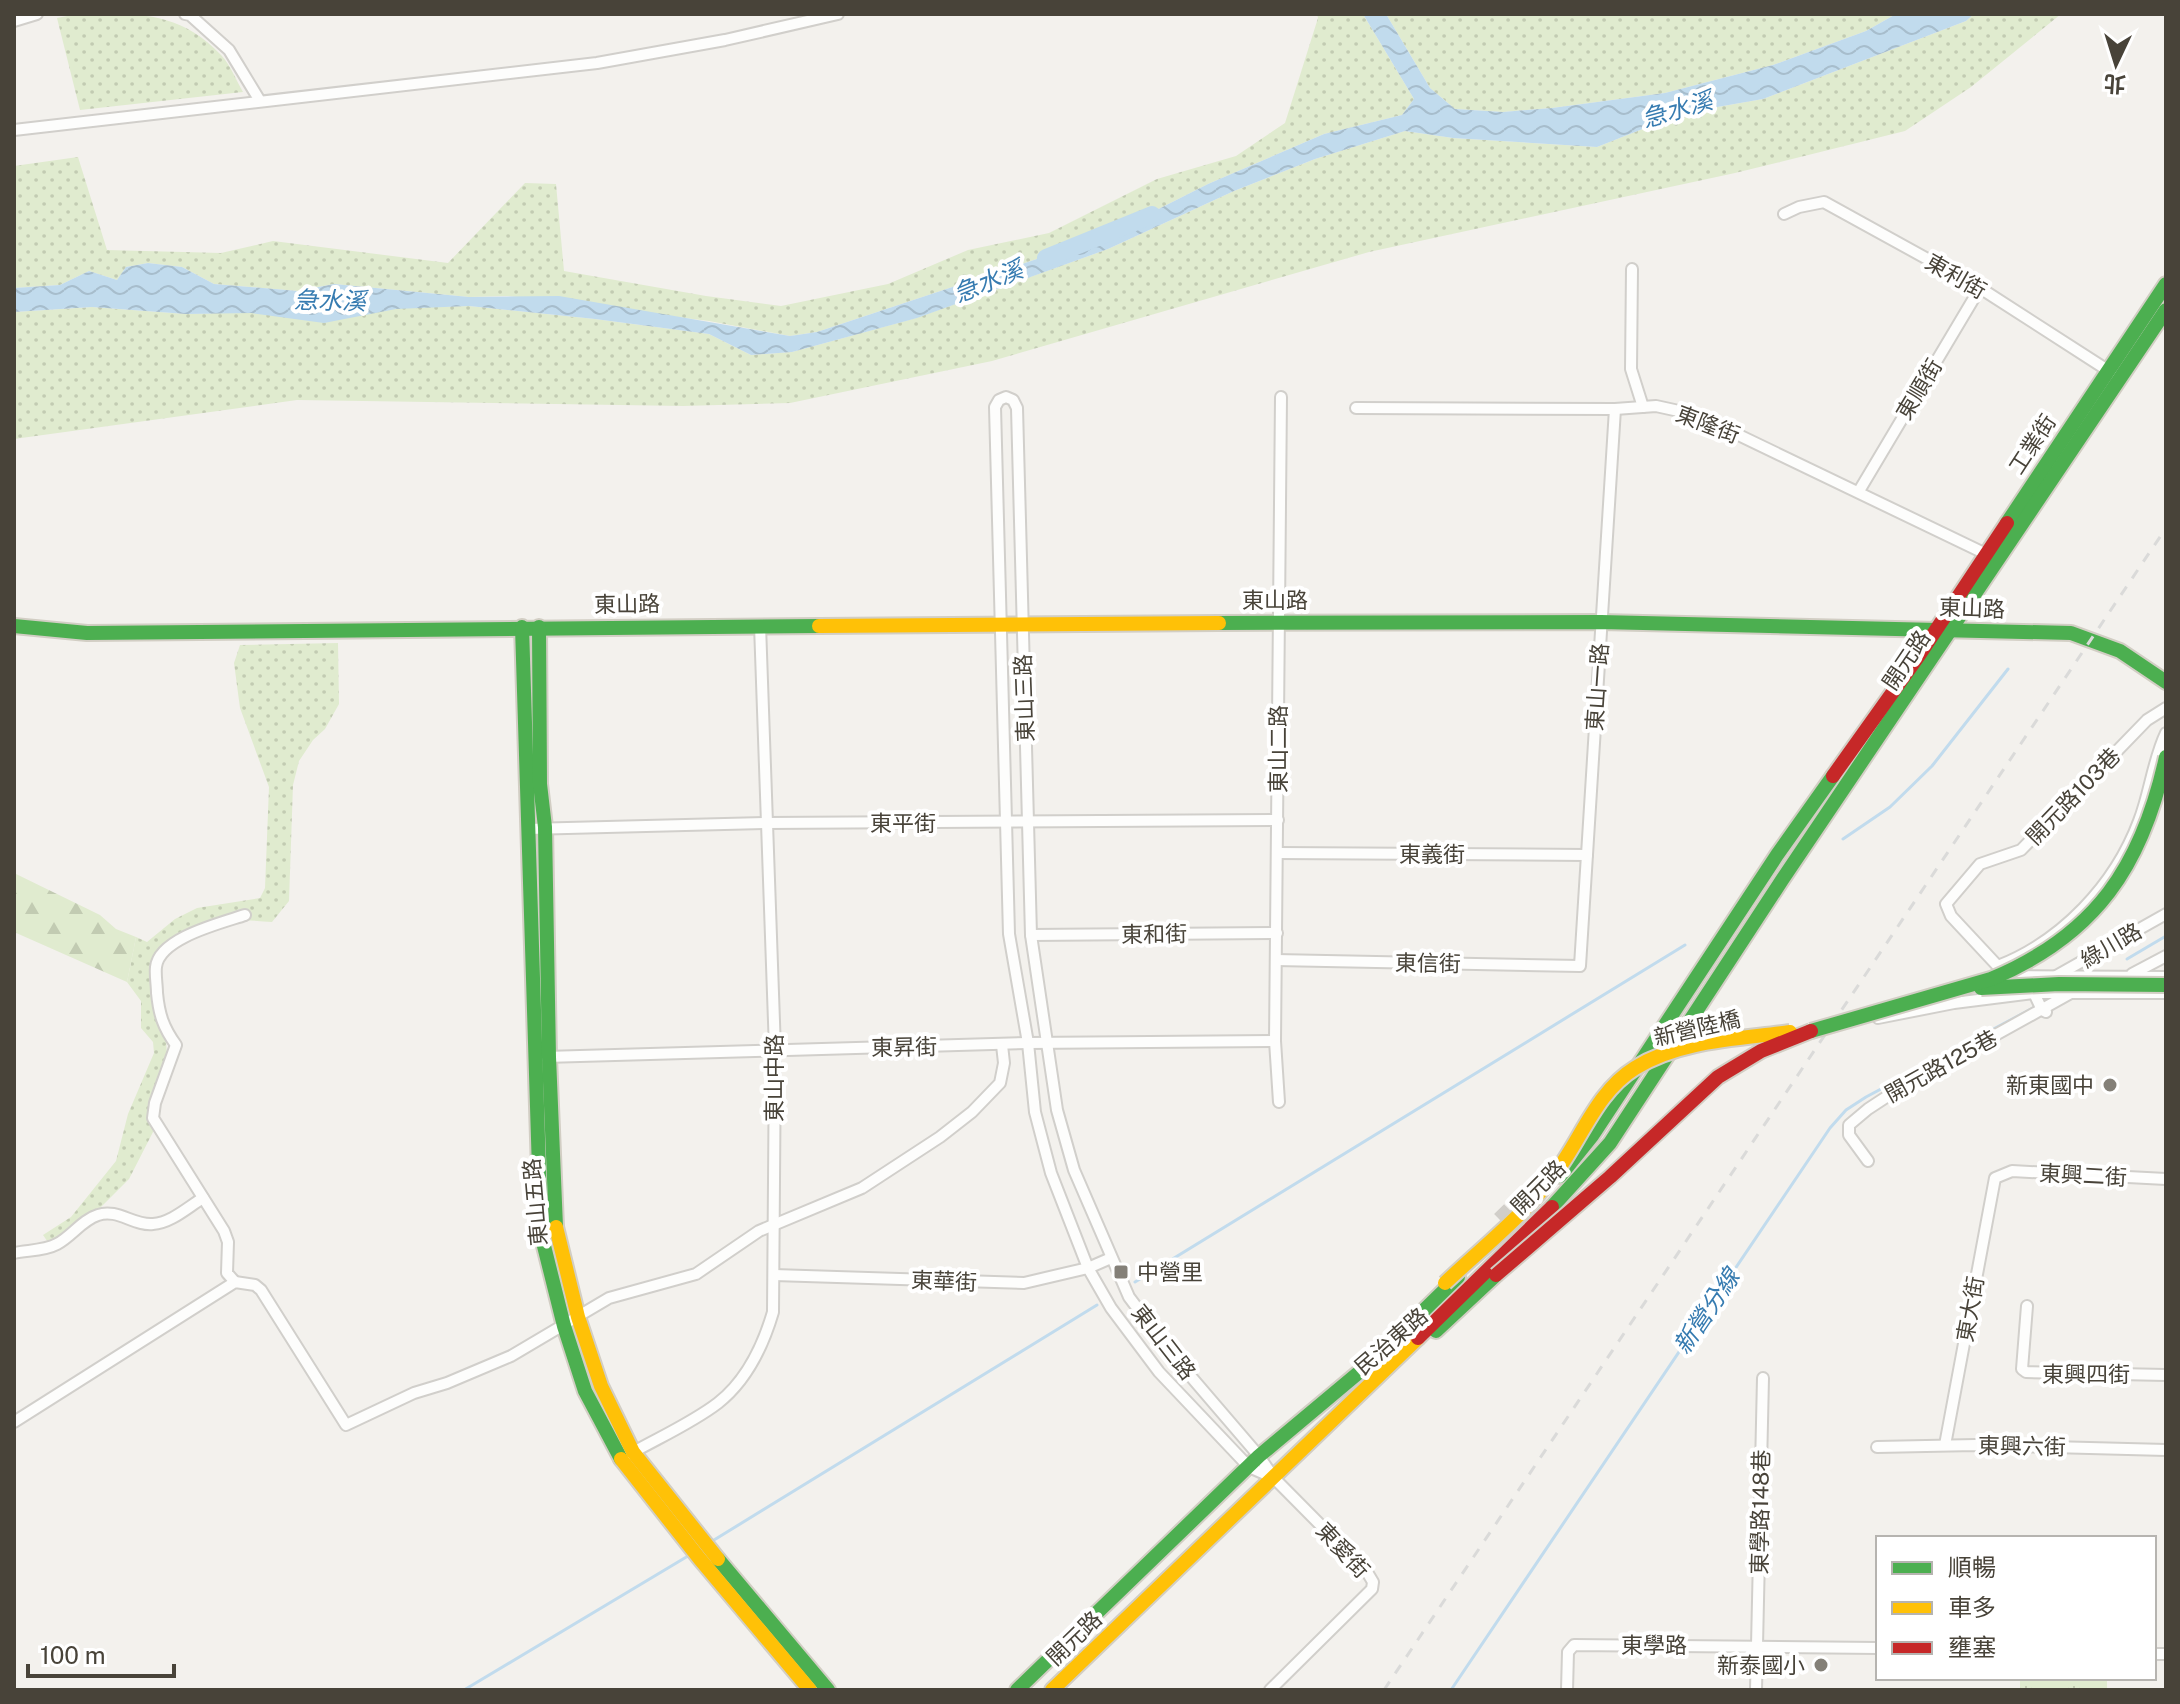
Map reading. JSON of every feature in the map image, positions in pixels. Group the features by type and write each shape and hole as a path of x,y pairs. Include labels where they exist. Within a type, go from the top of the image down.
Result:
{"street":[{"path":"14,21 37,14"},
{"path":"185,14 229,50 260,101"},
{"path":"14,130 597,63 725,40 838,14"},
{"name":"東利街","path":"1784,214 1824,202 1980,288 2114,374"},
{"path":"1632,269 1631,369 1643,407"},
{"name":"工業街","path":"1953,629 2114,374 2166,284"},
{"name":"東順街","path":"1859,491 1980,288"},
{"name":"工業街","path":"1937,629 1986,554 2114,374 2166,310"},
{"name":"東山三路","path":"1254,1462 1129,1297 1074,1170 1057,1110 1031,935 1017,408 1013,400 1006,397 999,400 995,407 1009,934 1028,1043 1035,1112 1051,1173 1088,1268 1111,1308 1159,1372 1254,1462 1274,1478"},
{"name":"東山二路","path":"1279,1102 1275,1041 1281,397"},
{"name":"東隆街","path":"1356,408 1615,409 1656,406 1697,415 1986,554"},
{"name":"東山一路","path":"1580,966 1615,409"},
{"name":"東山路","path":"14,626 87,633 1021,623 1601,622 1857,626 2071,633 2120,651 2166,682"},
{"name":"東山中路","path":"627,1455 719,1403 754,1361 773,1312 775,1050 760,625"},
{"name":"東山五路","path":"522,627 528,829 541,1057 556,1231 578,1317 627,1455 828,1690"},
{"name":"東山五路","path":"539,627 540,784 545,827 541,1234 564,1326 585,1391 627,1455 699,1558 810,1690"},
{"name":"開元路","path":"1295,1425 1369,1364 1553,1184 1592,1136 1777,855 1937,629"},
{"name":"開元路","path":"1052,1690 1575,1184 1610,1143 1782,880 1953,629"},
{"name":"開元路103巷","path":"2034,993 2007,976 1951,916 1946,904 1980,864 2021,850 2147,720 2166,708"},
{"path":"1998,966 2047,941 2074,918 2100,889 2121,859 2139,824 2166,733"},
{"name":"新營陸橋","path":"1496,1275 1594,1193 1726,1071 1769,1046 1818,1028 1991,979 2022,966 2053,947 2082,923 2110,892 2130,862 2147,826 2166,757"},
{"name":"東平街","path":"528,829 766,823 1278,820"},
{"name":"東義街","path":"1277,853 1587,855"},
{"name":"綠川路","path":"2055,977 2166,914"},
{"path":"245,915 191,934 164,950 155,965 159,1015 164,1029 176,1045 155,1103 153,1118 228,1242 227,1273 235,1282 255,1285 261,1290 346,1425 414,1393 447,1383 511,1356 609,1298 696,1274 735,1246 773,1226 862,1188 972,1112 1000,1083 1004,1063 1002,1045"},
{"name":"東和街","path":"1031,935 1277,933"},
{"path":"2129,976 2166,956"},
{"name":"東信街","path":"1276,960 1580,966"},
{"path":"2007,976 2166,977"},
{"name":"新營陸橋","path":"1944,993 2021,985 2166,985"},
{"name":"開元路125巷","path":"1868,1161 1849,1135 1849,1125 1868,1109 2075,991"},
{"path":"2034,993 2044,1011"},
{"path":"1859,1022 1954,1003 2034,993 2166,993"},
{"name":"新營陸橋","path":"1445,1283 1554,1175 1603,1101 1633,1069 1679,1050 1818,1028"},
{"name":"東昇街","path":"541,1057 1028,1043 1275,1041"},
{"path":"1618,1179 1629,1158"},
{"name":"東興二街","path":"2000,1175 2012,1171 2166,1179"},
{"name":"東大街","path":"1945,1445 1993,1184 2000,1175"},
{"path":"14,1253 59,1244 97,1215 107,1213 140,1224 155,1224 203,1198"},
{"name":"東華街","path":"774,1275 1024,1283 1088,1268 1111,1258"},
{"name":"民治東路","path":"1313,1439 1496,1275"},
{"path":"14,1422 235,1282"},
{"name":"開元路","path":"1017,1690 1445,1283"},
{"name":"東興四街","path":"2027,1306 2022,1369 2026,1372 2166,1375"},
{"name":"東學路148巷","path":"1756,1690 1763,1378"},
{"name":"東興六街","path":"1877,1447 1945,1445 2166,1450"},
{"name":"東愛街","path":"1270,1690 1372,1589 1373,1582 1367,1572 1274,1478"},
{"name":"東學路","path":"1567,1690 1568,1652 1574,1645 1876,1648"}],"green space":[{"path":"77,14 154,17 188,29 205,40 224,59 243,92 80,110 57,18"},
{"path":"1317,14 1363,14 1414,99 1402,115 1324,134 1208,184 1103,237 817,332 790,336 709,321 507,296 469,297 334,284 298,291 214,284 182,267 148,263 126,267 117,280 89,271 60,285 14,288 14,166 78,157 107,250 221,253 273,241 448,263 525,183 556,184 564,271 781,306 888,284 968,250 1049,233 1157,179 1236,156 1285,123"},
{"path":"1386,14 1896,14 1866,31 1773,65 1665,93 1503,112 1455,109 1430,88"},
{"path":"1974,14 2061,14 1971,87 1905,131 1735,173 1369,252 992,361 790,403 683,406 297,400 14,439 14,312 92,307 186,314 469,306 709,334 751,355 792,352 916,318 1108,249 1234,191 1315,159 1405,131 1453,138 1597,147 1683,113 1763,99 1966,21"},
{"path":"338,643 339,704 325,729 299,761 293,785 289,901 272,922 243,920 222,923 165,953 158,971 168,1074 153,1132 129,1179 100,1208 93,1223 54,1251 43,1235 71,1217 116,1161 128,1114 154,1053 153,1042 141,1028 141,1001 127,982 136,937 147,942 175,919 197,908 260,898 265,888 269,787 240,708 234,663 240,645"},
{"path":"14,873 100,915 116,929 136,937 127,982 14,932"},
{"path":"2020,1680 2107,1680 2107,1690 2020,1690"}],"water":[{"path":"1363,14 1386,14 1430,88 1455,109 1503,112 1665,93 1773,65 1866,31 1896,14 1974,14 1966,21 1763,99 1683,113 1597,147 1453,138 1405,131 1315,159 1234,191 1108,249 917,318 792,352 751,355 709,334 469,306 396,309 324,323 251,313 186,314 92,307 14,312 14,288 60,285 89,271 117,280 126,267 148,263 182,267 214,284 298,291 334,284 469,297 559,296 790,336 817,332 1103,237 1208,184 1324,134 1402,115 1414,99"}],"waterway":[{"name":"急水溪","path":"1046,258 1152,215"},
{"path":"1843,839 1890,807 1932,766 2008,669"},
{"name":"新營分線","path":"2127,959 2166,936"},
{"path":"1135,1282 1685,945"},
{"name":"新營分線","path":"1451,1690 1830,1128 1846,1110 1866,1097 2033,1008"},
{"path":"714,1540 1097,1305"},
{"path":"464,1690 688,1556"}],"tunnel":[{"path":"1499,1219 1550,1169"}],"railway":[{"path":"1384,1690 2166,528"}],"traffic: fast":[{"path":"2007,523 2166,284"},
{"path":"1552,1207 1610,1143 1782,880 2166,310"},
{"path":"1219,623 1601,622 2071,633 2120,651 2166,682"},
{"path":"14,626 87,633 819,626"},
{"path":"522,627 541,1234 564,1326 585,1391 621,1459"},
{"path":"539,627 540,784 545,827 556,1227"},
{"path":"1811,1031 1991,979 2059,941 2086,918 2128,864 2156,796 2166,757"},
{"path":"1560,1176 1592,1136 1777,855 1833,776"},
{"path":"1981,988 2059,984 2166,985"},
{"path":"1436,1331 1496,1275"},
{"path":"1017,1690 1259,1456 1369,1364 1458,1277"},
{"path":"718,1559 828,1690"}],"traffic: slow":[{"path":"819,626 1219,623"},
{"path":"1445,1283 1542,1190 1564,1161 1599,1103 1621,1078 1652,1059 1690,1046 1790,1032"},
{"path":"556,1227 578,1317 601,1386 633,1452 718,1559"},
{"path":"1052,1690 1418,1338"},
{"path":"621,1459 810,1690"}],"traffic: jam":[{"path":"1833,776 1920,654 2007,523"},
{"path":"1496,1275 1610,1177 1718,1077 1761,1051 1811,1031"},
{"path":"1418,1338 1552,1207"}],"place":[{"name":"新東國中","path":"2110,1085"},
{"name":"中營里","path":"1121,1272"},
{"name":"新泰國小","path":"1821,1665"}]}
